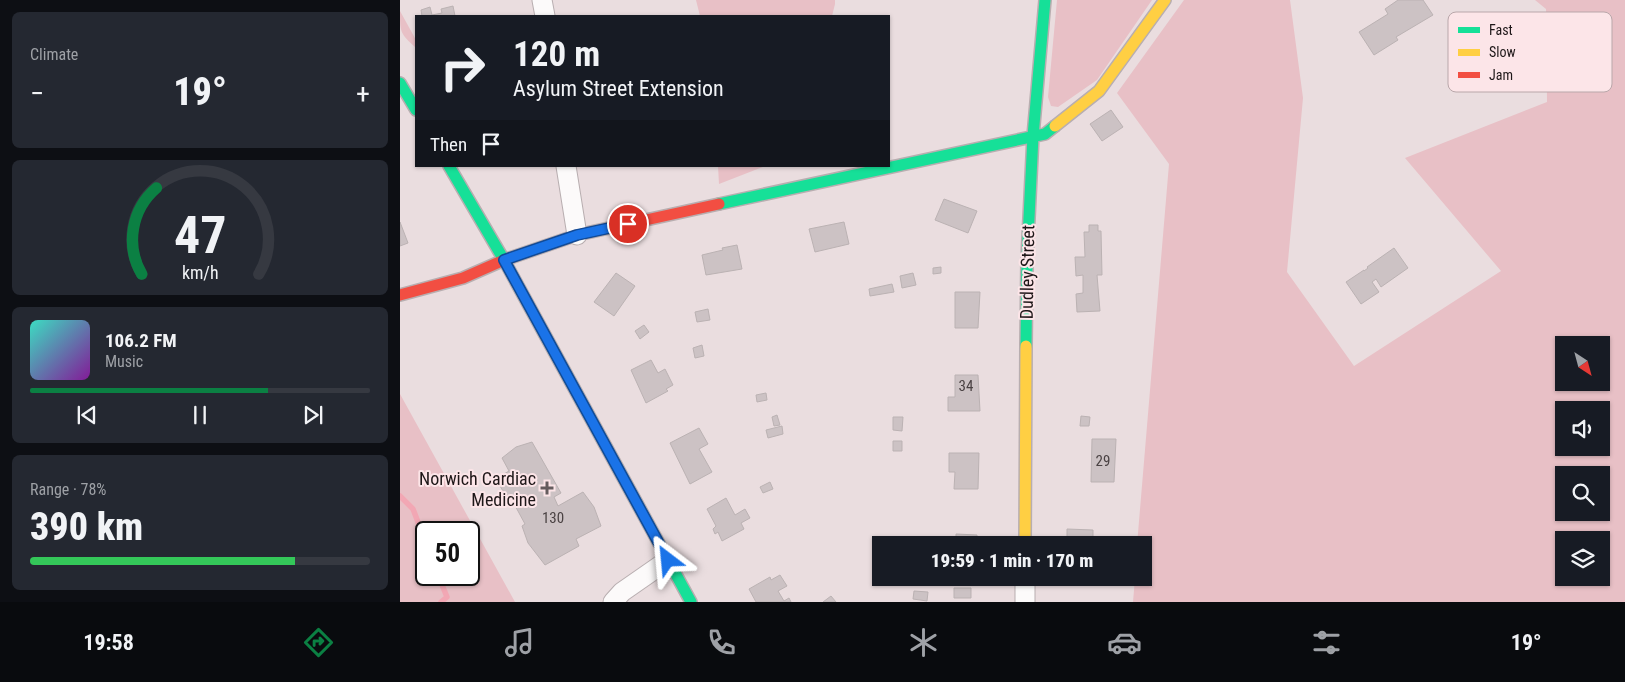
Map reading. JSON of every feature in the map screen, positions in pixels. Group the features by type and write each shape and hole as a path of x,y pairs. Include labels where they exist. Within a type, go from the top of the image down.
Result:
{"street":[{"path":"542,0 545,15"},
{"name":"Dudley Street","path":"1025,536 1026,259 1033,136 1045,0"},
{"path":"400,295 463,278 504,260 577,235 1045,134 1099,91 1165,0"},
{"path":"400,82 415,108"},
{"path":"450,167 504,260 691,602"},
{"path":"566,167 577,235"},
{"path":"612,602 622,592 668,560"},
{"path":"1025,586 1025,602"}],"shaded area":[{"path":"696,0 835,0 832,15 700,15"},
{"path":"1057,0 1152,0 1097,80 1058,107 1051,106 1048,97"},
{"path":"1184,0 1290,0 1303,98 1287,272 1354,366 1501,271 1405,158 1547,102 1547,92 1612,92 1612,12 1546,12 1546,9 1535,0 1625,0 1625,602 1133,602 1134,586 1152,586 1152,536 1138,536 1169,164 1117,93"},
{"path":"400,11 415,38 415,47 402,32"},
{"path":"718,167 762,167 719,184"},
{"path":"400,394 470,521 415,521 415,586 480,586 480,539 515,602 400,602"}],"building":[{"path":"1398,0 1423,0 1433,15 1396,37 1398,40 1374,55 1359,32 1388,14 1385,9"},
{"path":"453,6 455,15 432,15 442,13 441,9"},
{"path":"430,7 432,15 422,15 421,10"},
{"path":"1111,110 1123,127 1102,141 1090,124"},
{"path":"944,199 977,211 968,233 935,220"},
{"path":"400,222 408,243 400,246"},
{"path":"844,222 849,244 815,252 809,229"},
{"path":"1089,225 1098,225 1098,231 1101,231 1102,275 1097,275 1100,311 1077,312 1076,294 1083,293 1083,275 1076,276 1075,257 1085,257 1084,232 1089,232"},
{"path":"737,245 742,269 706,275 702,255"},
{"path":"1394,248 1408,268 1381,287 1376,279 1372,282 1379,292 1361,304 1346,282"},
{"path":"941,267 941,273 933,274 933,268"},
{"path":"616,273 635,286 614,316 594,302"},
{"path":"913,273 916,285 902,288 900,276"},
{"path":"892,284 894,292 870,296 869,289"},
{"path":"955,292 980,292 978,328 955,328"},
{"path":"708,309 710,320 697,322 695,312"},
{"path":"644,325 649,332 640,339 635,331"},
{"path":"702,345 704,356 695,358 693,348"},
{"path":"651,360 658,373 665,369 673,385 666,389 668,391 646,403 631,370"},
{"path":"955,375 978,375 980,411 948,411 948,397 955,397"},
{"path":"766,393 767,400 757,402 756,395"},
{"path":"777,415 780,425 774,426 772,417"},
{"path":"1081,416 1090,417 1089,426 1080,426"},
{"path":"893,417 903,417 902,431 893,430"},
{"path":"782,426 783,434 768,438 766,430"},
{"path":"699,428 708,444 699,449 712,472 690,484 670,443"},
{"path":"1092,439 1116,439 1114,482 1091,482"},
{"path":"893,441 902,441 902,451 893,451"},
{"path":"532,442 561,493 554,497 558,506 583,492 594,507 601,526 576,539 579,546 545,565 528,543 522,526 525,524 512,500 509,501 500,486 503,484 499,477 509,471 502,458 516,447"},
{"path":"949,453 979,453 978,489 954,489 955,472 949,472"},
{"path":"770,482 773,489 763,493 760,487"},
{"path":"726,498 735,515 745,509 750,518 741,523 744,529 722,541 718,532 715,534 713,529 716,526 707,509"},
{"path":"1067,529 1093,530 1093,536 1067,536"},
{"path":"956,534 977,535 977,536 956,536"},
{"path":"780,575 787,586 778,591 784,601 789,598 791,602 756,602 749,589 770,577 771,580"},
{"path":"954,588 971,588 971,598 954,598"},
{"path":"914,591 928,592 927,601 913,599"},
{"path":"831,596 836,602 823,602"}],"waterway":[{"path":"400,496 413,509 418,521"},
{"path":"441,602 447,597 442,586"}],"traffic: fast":[{"path":"1026,346 1027,259 1033,136 1045,0"},
{"path":"400,83 415,108"},
{"path":"719,204 1045,134 1055,126"},
{"path":"450,167 504,260 691,602"}],"traffic: slow":[{"path":"1055,126 1099,91 1165,0"},
{"path":"1025,536 1026,346"}],"traffic: jam":[{"path":"400,295 463,278 504,260 577,235 719,204"}],"place":[{"name":"Norwich Cardiac Medicine","path":"547,488"}],"route":[{"path":"628,224 577,235 504,260 668,560"}]}
